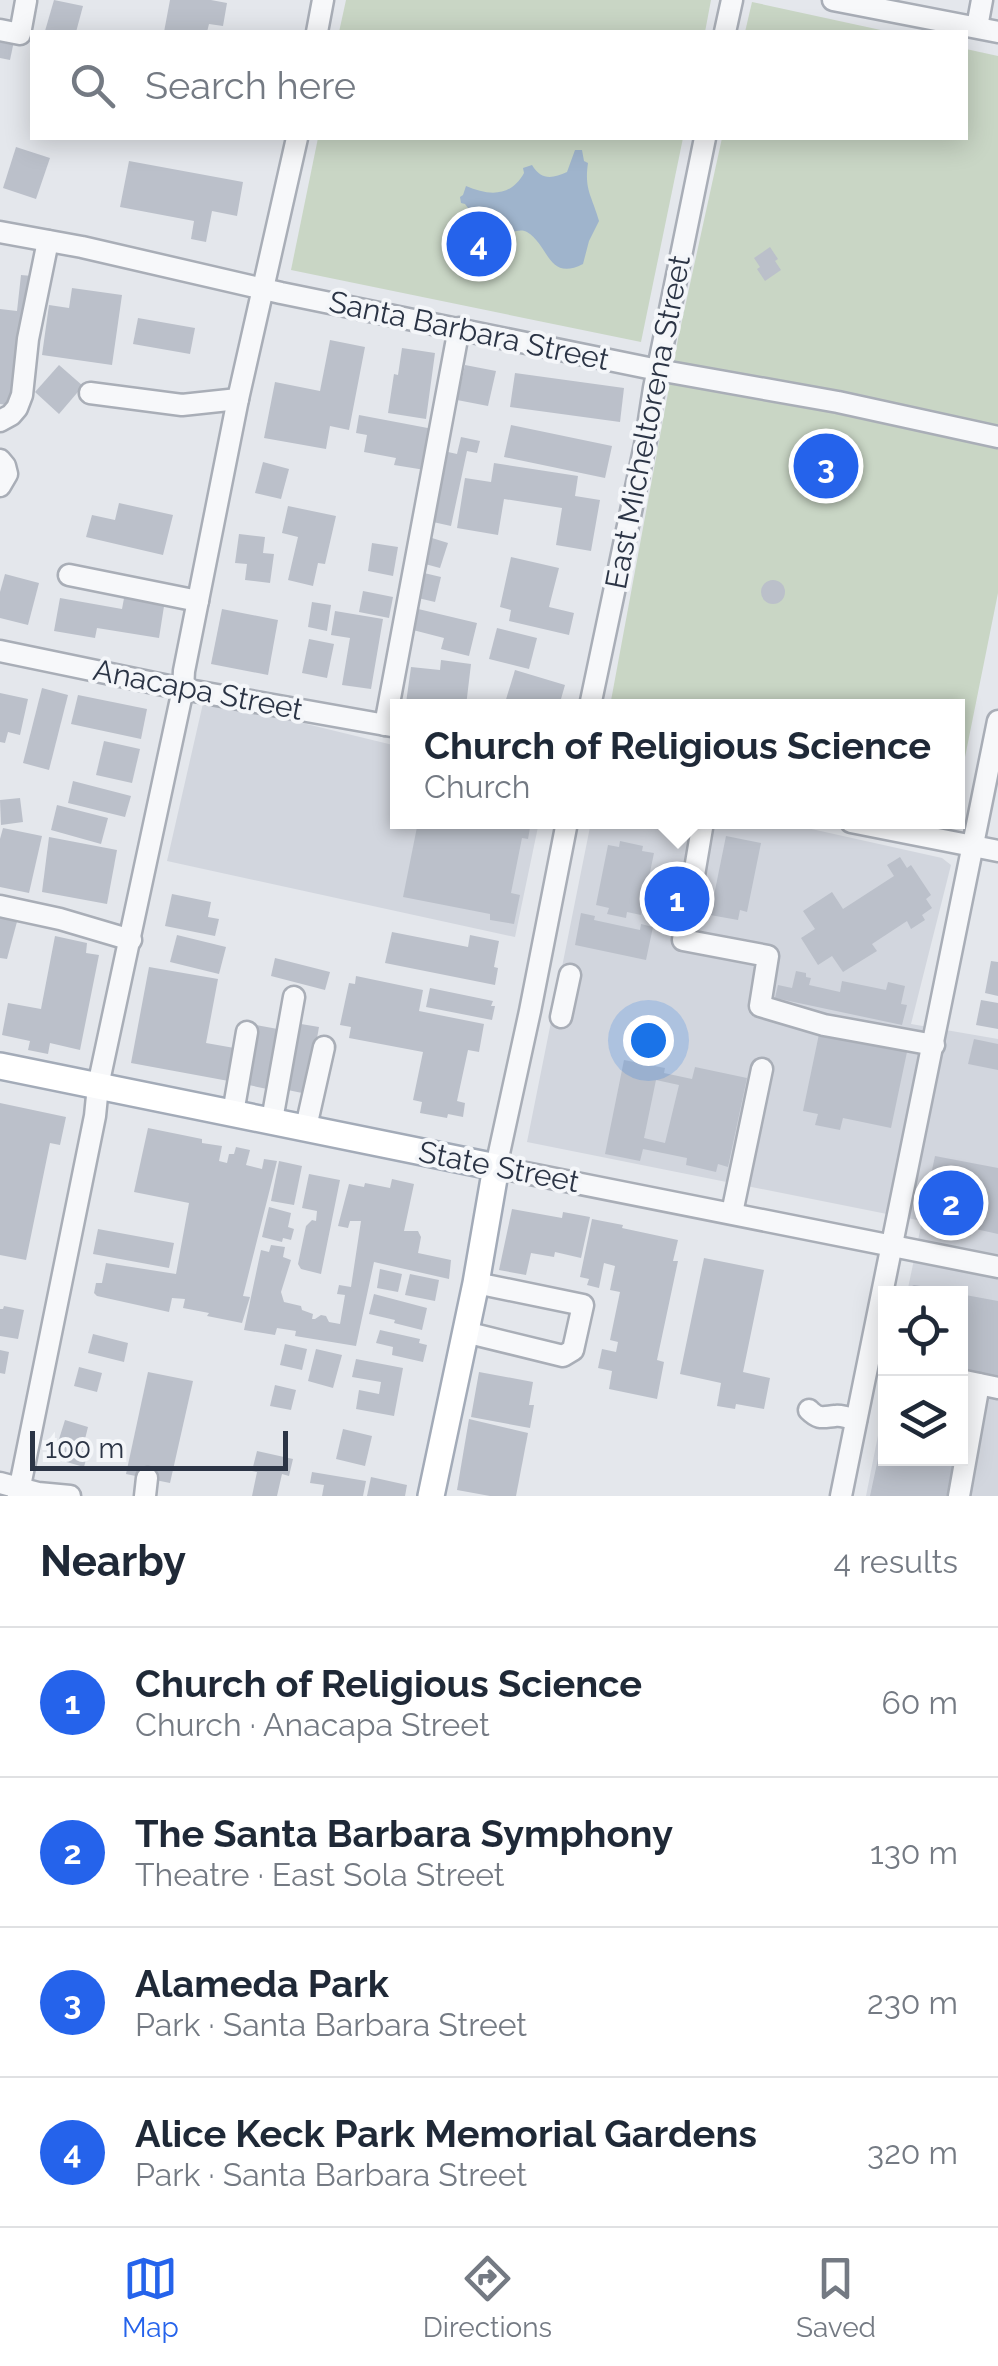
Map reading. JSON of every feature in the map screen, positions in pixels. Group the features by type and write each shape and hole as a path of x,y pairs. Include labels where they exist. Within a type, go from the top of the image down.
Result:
{"main road":[{"name":"State Street","path":"0,1066 496,1167"},
{"path":"431,1496 496,1167"}],"street":[{"path":"317,30 323,0"},
{"path":"726,30 732,0"},
{"path":"833,0 981,28"},
{"path":"974,0 981,28"},
{"path":"981,28 982,0"},
{"path":"0,30 20,34 26,1"},
{"path":"70,1496 12,1489 95,1116 238,399 297,140"},
{"name":"East Micheltorena Street","path":"591,699 704,140"},
{"name":"Santa Barbara Street","path":"0,232 998,438"},
{"path":"0,421 11,416 22,395 28,339 48,241"},
{"path":"396,699 459,328"},
{"path":"90,393 182,406 238,399"},
{"path":"0,460 7,474 0,486"},
{"path":"69,575 198,601"},
{"name":"Anacapa Street","path":"0,651 183,690 390,726"},
{"path":"889,1286 998,720"},
{"path":"496,1167 566,829"},
{"path":"702,829 684,940 768,956 760,1006 824,1025 934,1045"},
{"path":"887,829 998,851"},
{"path":"0,906 131,940"},
{"path":"561,1017 570,975"},
{"path":"272,1120 294,996"},
{"path":"233,1113 247,1032"},
{"path":"306,1128 324,1048"},
{"path":"732,1214 762,1070"},
{"name":"State Street","path":"496,1167 998,1267"},
{"path":"465,1332 563,1356 573,1350 583,1305 476,1283"},
{"path":"842,1496 846,1418 878,1364"},
{"path":"959,1496 979,1384"}],"shaded area":[{"path":"204,699 390,744 390,829 538,829 515,937 167,861"},
{"path":"590,829 812,829 942,858 951,865 911,1024 998,1039 998,1496 866,1496 878,1435 878,1466 968,1466 968,1286 908,1286 922,1221 527,1142"}],"green space":[{"path":"346,0 711,0 705,30 339,30"},
{"path":"752,2 881,30 745,30"},
{"path":"968,49 998,56 998,593 965,757 965,699 611,699 678,339 722,140 968,140"},
{"path":"318,140 683,140 641,342 291,270"}],"water":[{"path":"575,150 582,150 588,163 588,187 599,221 583,264 571,268 556,265 527,232 491,229 461,203 466,186 491,193 506,190 519,181 523,168 532,165 547,177 567,172"}],"building":[{"path":"54,0 83,6 77,30 45,30"},
{"path":"170,0 227,3 223,26 164,30"},
{"path":"0,38 14,41 10,60 0,58"},
{"path":"16,147 50,158 36,199 3,188"},
{"path":"129,161 243,182 237,216 212,211 206,242 191,239 194,221 120,207"},
{"path":"770,247 781,270 765,281 754,258"},
{"path":"21,275 32,276 16,406 0,404 0,309 17,311"},
{"path":"72,288 122,295 112,365 42,355 49,305 69,308"},
{"path":"138,318 195,328 190,354 133,344"},
{"path":"330,340 365,347 349,430 330,426 326,449 264,438 275,382 320,391"},
{"path":"402,348 435,353 426,419 388,413"},
{"path":"59,365 83,386 59,414 35,392"},
{"path":"465,365 496,371 488,406 457,400"},
{"path":"515,373 624,388 620,422 510,407"},
{"path":"359,415 433,429 425,470 394,465 396,458 364,452 367,435 356,433"},
{"path":"511,425 612,446 605,478 504,457"},
{"path":"461,437 480,441 477,453 467,451 451,526 433,522 448,452 457,454"},
{"path":"263,462 289,469 281,499 255,493"},
{"path":"494,463 578,476 575,496 600,500 591,551 556,545 562,508 504,499 498,535 457,528 465,478 491,482"},
{"path":"119,503 173,515 163,555 86,537 92,515 115,520"},
{"path":"288,506 336,516 325,564 318,563 313,586 288,580 298,537 282,533"},
{"path":"239,534 265,537 263,553 274,554 270,583 245,580 247,564 235,563"},
{"path":"432,538 448,543 440,568 425,564"},
{"path":"372,543 398,547 393,576 368,571"},
{"path":"511,557 559,568 549,607 574,613 569,635 509,621 511,610 500,607"},
{"path":"424,573 441,577 435,602 418,598"},
{"path":"5,574 39,583 28,625 0,618"},
{"path":"773,580 785,592 773,604 761,592"},
{"path":"363,591 393,597 389,618 359,612"},
{"path":"125,593 165,600 159,638 97,628 95,638 54,631 60,598 122,609"},
{"path":"312,602 331,605 327,631 308,627"},
{"path":"414,608 477,623 469,656 441,649 444,638 409,629"},
{"path":"222,609 278,620 268,675 211,664"},
{"path":"335,611 383,619 371,689 342,685 350,638 331,635"},
{"path":"497,628 537,638 529,669 489,659"},
{"path":"309,639 334,644 327,678 302,673"},
{"path":"441,660 471,664 467,699 407,699 411,667 440,670"},
{"path":"515,670 565,685 561,699 506,699"},
{"path":"42,688 68,695 49,770 23,763"},
{"path":"0,693 28,699 20,735 8,732 5,743 0,742"},
{"path":"78,695 147,709 141,739 71,724"},
{"path":"104,741 140,749 132,783 96,775"},
{"path":"73,781 131,796 125,817 68,803"},
{"path":"20,798 23,822 1,825 0,800"},
{"path":"57,805 108,818 101,844 51,830"},
{"path":"3,828 42,836 29,893 0,887"},
{"path":"417,829 530,829 528,839 522,838 511,893 520,895 514,924 490,920 490,914 403,897"},
{"path":"726,836 761,843 747,912 740,910 738,920 710,915"},
{"path":"49,837 117,850 107,904 42,892"},
{"path":"620,841 654,853 641,915 627,912 626,918 607,914 609,908 596,905 608,845 619,847"},
{"path":"900,857 907,868 911,865 931,895 926,899 932,908 922,915 925,920 911,929 907,921 872,944 877,951 843,972 832,956 818,965 801,938 815,929 803,911 832,892 843,909 894,876 887,865"},
{"path":"172,894 211,902 208,917 219,919 215,936 165,926"},
{"path":"581,913 595,916 594,920 640,930 641,924 653,927 646,960 575,945"},
{"path":"0,914 18,918 7,959 0,958"},
{"path":"392,932 468,947 470,935 499,941 495,985 385,963"},
{"path":"177,935 226,947 219,974 170,962"},
{"path":"55,936 87,943 86,953 99,955 80,1050 50,1043 48,1054 28,1050 30,1041 2,1035 8,1003 41,1009"},
{"path":"275,958 330,972 325,990 271,976"},
{"path":"991,961 998,962 998,996 985,993"},
{"path":"149,967 218,979 206,1043 240,1049 234,1082 131,1063"},
{"path":"796,971 811,978 809,985 840,992 842,981 886,990 888,982 905,986 901,1004 907,1005 902,1025 775,998 778,985 792,988"},
{"path":"356,976 423,990 419,1011 484,1024 479,1052 468,1050 457,1101 465,1103 463,1117 420,1113 422,1102 413,1100 423,1052 349,1038 351,1027 340,1025 349,983 355,984"},
{"path":"430,988 493,1001 492,1020 426,1007"},
{"path":"981,1000 998,1003 998,1029 976,1025"},
{"path":"295,1023 319,1027 307,1094 283,1089"},
{"path":"256,1025 283,1030 267,1089 244,1084"},
{"path":"819,1034 907,1052 891,1128 843,1118 840,1130 815,1125 818,1114 803,1111"},
{"path":"974,1039 998,1044 998,1070 968,1064"},
{"path":"624,1060 665,1068 664,1073 692,1079 695,1067 747,1078 728,1167 718,1164 716,1172 686,1165 687,1158 643,1149 640,1161 605,1154","holes":["656,1080 679,1085 665,1143 644,1138"]},
{"path":"0,1103 66,1117 60,1145 50,1143 26,1260 0,1255"},
{"path":"148,1128 222,1146 219,1161 227,1163 236,1147 250,1150 246,1165 262,1169 264,1159 277,1161 243,1296 250,1297 242,1323 183,1308 185,1299 172,1298 169,1312 94,1293 96,1283 102,1283 106,1263 176,1274 189,1203 134,1192"},
{"path":"935,1156 998,1168 998,1234 922,1217"},
{"path":"279,1161 302,1166 294,1205 271,1201"},
{"path":"309,1174 340,1180 321,1274 301,1269 298,1264 306,1226 316,1221 317,1211 302,1208"},
{"path":"392,1179 414,1184 404,1231 418,1231 418,1253 451,1260 449,1279 374,1262 356,1346 295,1336 296,1331 277,1328 275,1335 244,1330 261,1250 269,1252 271,1245 285,1247 283,1257 291,1260 281,1292 284,1302 301,1306 313,1314 312,1319 321,1315 340,1324 345,1295 337,1294 339,1285 351,1287 361,1221 350,1221 348,1228 338,1226 349,1184 390,1188"},
{"path":"269,1207 291,1213 291,1240 262,1237"},
{"path":"512,1209 562,1218 563,1212 590,1217 581,1258 555,1252 554,1257 531,1253 526,1275 499,1270"},
{"path":"592,1219 678,1240 673,1261 678,1261 657,1360 664,1362 657,1399 609,1389 612,1371 598,1368 602,1349 616,1352 618,1342 610,1340 620,1292 610,1290 615,1266 604,1263 599,1288 587,1285 589,1279 580,1277"},
{"path":"98,1229 174,1243 169,1268 93,1254"},
{"path":"704,1258 764,1270 743,1372 770,1378 764,1409 736,1404 735,1409 717,1406 721,1383 680,1374"},
{"path":"380,1269 402,1274 398,1292 377,1288"},
{"path":"410,1274 439,1280 435,1301 405,1295"},
{"path":"374,1294 427,1308 422,1330 369,1314"},
{"path":"968,1295 998,1301 998,1383 968,1377"},
{"path":"4,1306 24,1310 18,1339 0,1336 0,1309"},
{"path":"380,1330 420,1339 419,1343 427,1345 423,1362 392,1355 393,1347 376,1343"},
{"path":"93,1334 128,1343 124,1362 88,1353"},
{"path":"285,1344 307,1349 302,1370 280,1365"},
{"path":"316,1349 342,1355 333,1388 308,1381"},
{"path":"0,1350 9,1352 5,1374 0,1373"},
{"path":"356,1359 403,1368 394,1416 356,1409 359,1390 379,1394 381,1382 352,1377"},
{"path":"79,1367 102,1373 97,1392 74,1386"},
{"path":"148,1372 193,1381 170,1483 126,1474"},
{"path":"479,1372 533,1382 530,1428 471,1417"},
{"path":"275,1385 296,1390 291,1410 270,1406"},
{"path":"469,1419 528,1433 516,1496 457,1490"},
{"path":"65,1420 88,1427 82,1451 88,1452 84,1467 54,1455"},
{"path":"343,1429 372,1436 365,1466 336,1459"},
{"path":"257,1451 293,1459 289,1476 282,1474 277,1496 252,1496"},
{"path":"878,1459 878,1466 958,1466 952,1496 870,1496"},
{"path":"312,1472 366,1481 363,1496 322,1496 324,1485 310,1483"},
{"path":"371,1477 407,1485 405,1496 367,1496"}],"place":[{"name":"Alice Keck Park Memorial Gardens","path":"479,244"},
{"name":"Alameda Park","path":"826,466"},
{"name":"Church of Religious Science","path":"677,899"},
{"name":"The Santa Barbara Symphony","path":"951,1203"}]}
